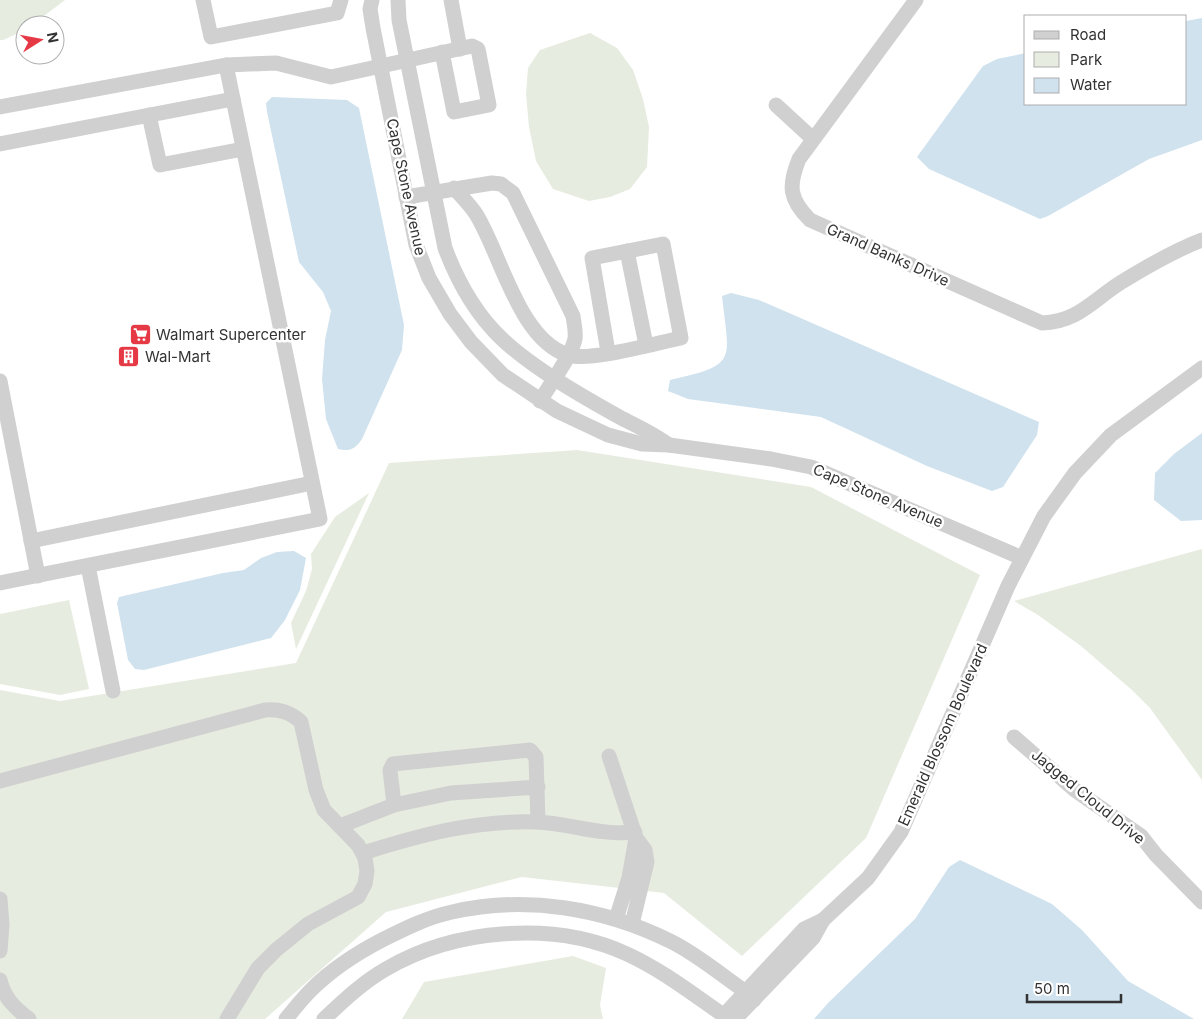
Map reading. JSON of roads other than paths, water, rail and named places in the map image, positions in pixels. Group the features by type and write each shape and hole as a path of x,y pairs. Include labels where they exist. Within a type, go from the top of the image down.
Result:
{"street":[{"path":"203,0 210,37 327,7 336,13 342,0"},
{"name":"Cape Stone Avenue","path":"372,0 373,28 416,245 429,278 450,314 471,342 503,375 540,401 608,435 642,444 669,445 811,467 1022,558"},
{"name":"Cape Stone Avenue","path":"398,0 399,20 432,192 445,248 452,268 477,309 501,338 527,359 554,377 623,419 650,431 669,445"},
{"path":"451,0 460,49"},
{"name":"Grand Banks Drive","path":"916,0 798,159 792,176 792,192 798,207 810,220 1042,323 1059,323 1074,318 1109,290 1149,265 1202,240"},
{"path":"0,107 226,65 276,63 331,76 381,67 407,59 442,52 460,49 472,46 478,49 489,105 454,112 442,52"},
{"path":"0,583 320,519 226,65"},
{"path":"0,144 233,99"},
{"path":"776,105 813,139"},
{"path":"149,115 160,165 243,149"},
{"path":"406,197 492,183 501,184 513,193 573,316 575,339 568,355 540,401"},
{"path":"454,188 477,215 529,325 548,343 568,355 586,356 608,352 646,345 681,338 663,244 592,258 608,352"},
{"path":"627,251 646,345"},
{"name":"Emerald Blossom Boulevard","path":"729,1018 813,938 823,920 868,878 901,832 1022,558 1044,516 1075,473 1111,435 1202,368"},
{"path":"0,381 38,576"},
{"path":"31,541 312,483"},
{"path":"88,566 112,691"},
{"path":"0,781 265,710 279,709 293,715 301,722 316,790 324,810 358,845 363,854 367,871 365,884 358,897 308,924 276,950 258,968 227,1019"},
{"name":"Jagged Cloud Drive","path":"1014,737 1075,790 1141,836 1156,855 1202,902"},
{"path":"394,805 390,770 393,764 530,750 536,757 538,822"},
{"path":"609,756 635,835 645,850 647,862 632,924"},
{"path":"340,826 394,805 451,793 538,787"},
{"path":"363,854 472,824 538,822 615,834 635,835"},
{"path":"616,919 629,878 635,835"},
{"path":"0,899 2,925 0,951"},
{"path":"286,1019 312,989 357,953 408,928 452,912 501,906 539,905 589,911 632,924 672,942 750,996"},
{"path":"324,1019 350,995 386,969 429,949 476,936 526,933 580,939 625,953 663,972 729,1018"},
{"path":"0,980 2,991 14,1008 29,1019"}],"water":[{"path":"1202,18 1202,140 1149,159 1040,219 929,169 917,157 983,66 997,59 1024,53 1024,105 1187,105 1187,21"},
{"path":"272,97 347,100 359,108 404,325 402,350 362,439 349,450 338,449 326,419 322,379 325,340 331,311 323,292 299,262 267,112 266,103"},
{"path":"731,293 759,300 1039,422 1037,435 1003,487 992,491 927,466 821,417 688,399 668,391 670,380 708,370 719,364 725,357 727,334 722,296"},
{"path":"1202,433 1202,520 1181,521 1154,500 1155,473 1174,454"},
{"path":"294,551 306,558 300,590 285,620 271,638 144,670 135,669 128,660 117,603 119,597 223,573 244,570 261,558 277,552"},
{"path":"960,860 1052,904 1082,930 1128,981 1194,1019 814,1019 828,1003 915,919 949,867"}],"place":[{"name":"Walmart Supercenter","path":"140,335"},
{"name":"Wal-Mart","path":"129,357"}]}
